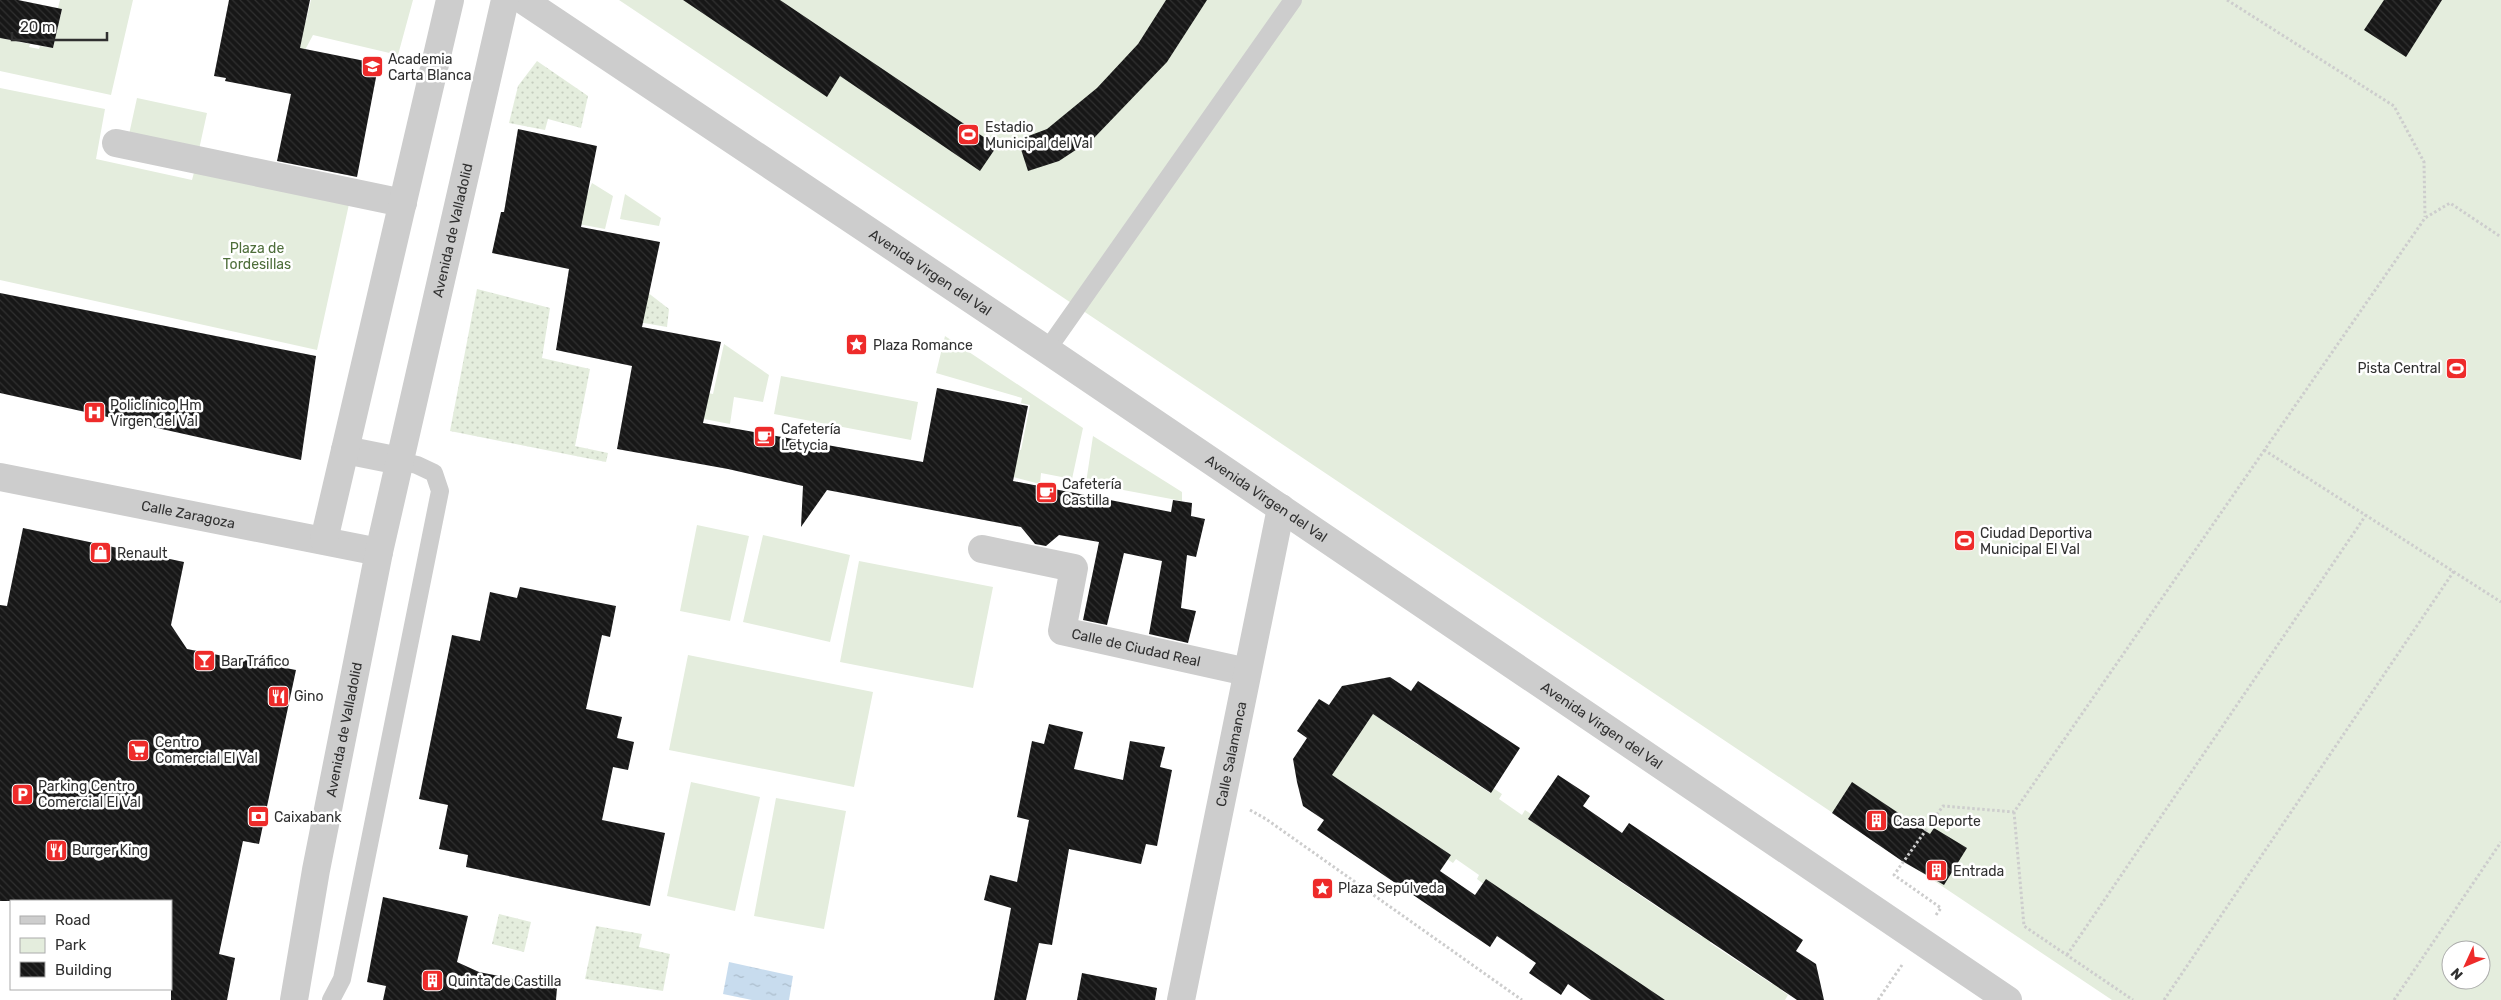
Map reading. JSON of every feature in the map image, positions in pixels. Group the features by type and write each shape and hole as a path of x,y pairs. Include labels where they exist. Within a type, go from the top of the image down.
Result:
{"street":[{"path":"324,540 450,0"},
{"name":"Avenida de Valladolid","path":"294,1000 316,870 379,552 505,0"},
{"name":"Avenida Virgen del Val","path":"523,0 1047,350 2008,1000"},
{"path":"116,143 403,203"},
{"path":"345,450 400,461"},
{"name":"Calle Zaragoza","path":"0,477 379,552"},
{"name":"Calle Salamanca","path":"1181,1000 1281,508"},
{"name":"Calle de Ciudad Real","path":"982,549 1074,568 1062,631 1248,672"}],"lane":[{"path":"1047,350 1294,0"},
{"path":"331,1000 342,979 440,491 434,474 417,465 400,461"}],"path":[{"path":"2227,0 2394,106 2424,162 2424,218"},
{"path":"2133,1000 2024,926 2014,812 2424,218 2450,203 2501,237"},
{"path":"2264,450 2501,602"},
{"path":"2068,955 2366,515"},
{"path":"2164,1000 2454,571"},
{"path":"1223,795 1266,819 1522,1000"},
{"path":"1940,908 1894,875 1942,806 2014,812"},
{"path":"2394,1000 2501,842"}],"green space":[{"path":"60,0 133,0 111,95 0,71 0,38 30,44 29,47 39,49 40,46 53,48 62,9 58,8"},
{"path":"311,0 413,0 398,55 313,35 305,50 275,45 280,17 306,21"},
{"name":"Ciudad Deportiva Municipal El Val","path":"619,0 2501,0 2501,1000 2112,1000"},
{"path":"537,61 588,96 581,128 548,119 545,130 509,123 518,86"},
{"name":"Plaza de Tordesillas","path":"0,88 105,109 96,159 192,180 196,165 351,195 317,350 0,280"},
{"path":"137,98 207,113 198,154 128,139"},
{"path":"592,183 613,196 605,229 552,219 586,197"},
{"path":"625,194 661,218 659,226 620,219"},
{"path":"477,289 550,308 542,358 590,369 575,446 608,453 606,462 450,431"},
{"path":"647,292 669,309 667,327 615,318"},
{"path":"945,336 1083,428 1072,479 1041,473 1040,484 994,472 990,444 1021,450 1030,405 1021,403 1022,398 936,373"},
{"path":"724,344 769,375 763,402 734,397 730,424 678,414 681,388 713,394"},
{"path":"781,376 918,402 911,440 774,414"},
{"path":"1093,436 1182,492 1182,501 1086,483"},
{"path":"697,525 749,536 730,621 680,611"},
{"path":"763,535 850,555 830,642 743,622"},
{"path":"859,561 993,587 973,688 840,662"},
{"path":"688,655 873,692 854,787 669,750"},
{"path":"1373,714 1380,719 1383,715 1389,725 1418,745 1422,741 1431,747 1428,751 1451,767 1463,768 1460,773 1490,793 1493,788 1502,794 1499,799 1522,815 1525,810 1534,816 1531,821 1663,911 1666,906 1675,912 1672,916 1702,937 1705,932 1713,937 1710,943 1772,984 1775,979 1784,985 1781,990 1788,995 1785,1000 1657,1000 1488,881 1485,885 1477,879 1479,875 1456,859 1453,863 1444,857 1331,775"},
{"path":"691,782 760,797 735,911 667,896"},
{"path":"776,798 846,811 824,929 754,916"},
{"path":"499,914 531,922 524,952 492,944"},
{"path":"596,926 642,934 639,947 670,954 663,991 585,979"}],"water":[{"path":"729,962 793,976 789,1000 752,1000 723,994"}],"building":[{"path":"0,0 18,0 62,9 53,48 0,38"},
{"path":"229,0 310,0 300,48 365,61 364,65 378,67 357,177 277,161 291,94 225,81 226,78 214,76"},
{"path":"683,0 780,0 997,146 980,171 840,76 827,97"},
{"path":"1166,0 1207,0 1167,62 1094,138 1059,161 1028,171 1018,140 1047,129 1097,88 1138,44"},
{"path":"2384,0 2442,0 2406,57 2364,30"},
{"path":"518,129 597,146 581,227 660,242 642,327 721,342 703,423 923,462 937,388 1028,406 1013,481 1171,512 1173,500 1192,503 1191,516 1205,519 1196,557 1187,555 1181,608 1196,611 1188,643 1149,634 1162,561 1124,553 1107,625 1083,620 1099,542 1059,535 1046,546 1035,544 1021,527 827,490 801,527 803,486 728,469 617,449 632,366 556,350 569,269 492,253 501,212 504,212"},
{"path":"0,293 316,356 301,460 0,393"},
{"name":"Centro Comercial El Val","path":"23,528 184,562 171,625 187,649 296,670 259,844 243,841 219,954 235,958 227,1000 171,1000 172,900 0,901 0,605 7,606"},
{"path":"520,587 616,606 610,637 602,635 586,709 622,717 617,738 634,742 628,770 613,767 602,820 665,833 650,906 466,867 468,855 439,849 448,805 419,799 452,635 480,641 490,592 517,598"},
{"path":"1390,677 1411,691 1418,681 1520,748 1491,793 1373,714 1332,775 1451,855 1440,871 1475,895 1486,879 1665,1000 1591,1000 1568,984 1561,995 1529,973 1536,963 1497,936 1490,947 1317,830 1324,820 1303,806 1297,782 1293,759 1307,738 1297,731 1319,699 1329,705 1342,686"},
{"path":"1049,724 1083,732 1074,769 1123,780 1130,741 1165,747 1160,767 1172,770 1157,846 1146,844 1141,864 1069,849 1052,945 1039,943 1026,1000 994,1000 1011,908 984,900 990,875 1017,882 1029,820 1017,817 1032,741 1044,744"},
{"path":"1558,775 1590,796 1583,806 1622,833 1629,823 1803,940 1796,951 1816,964 1824,1000 1797,1000 1528,819"},
{"name":"Casa Deporte","path":"1852,782 1930,834 1934,828 1967,848 1944,885 1902,861 1832,813"},
{"path":"383,897 468,916 457,962 479,972 557,988 556,1000 383,1000 386,986 367,982"},
{"path":"1082,973 1157,988 1155,1000 1077,1000"}],"place":[{"name":"Academia Carta Blanca","path":"372,67"},
{"name":"Estadio Municipal del Val","path":"969,135"},
{"name":"Plaza Romance","path":"857,345"},
{"name":"Pista Central","path":"2457,368"},
{"name":"Policlínico Hm Virgen del Val","path":"94,413"},
{"name":"Cafetería Letycia","path":"765,437"},
{"name":"Cafetería Castilla","path":"1046,492"},
{"name":"Ciudad Deportiva Municipal El Val","path":"1964,541"},
{"name":"Renault","path":"101,553"},
{"name":"Bar Tráfico","path":"205,661"},
{"name":"Gino","path":"278,696"},
{"name":"Centro Comercial El Val","path":"139,750"},
{"name":"Parking Centro Comercial El Val","path":"22,794"},
{"name":"Caixabank","path":"258,817"},
{"name":"Casa Deporte","path":"1877,821"},
{"name":"Burger King","path":"56,850"},
{"name":"Entrada","path":"1937,871"},
{"name":"Plaza Sepúlveda","path":"1322,888"},
{"name":"Quinta de Castilla","path":"432,981"}]}
